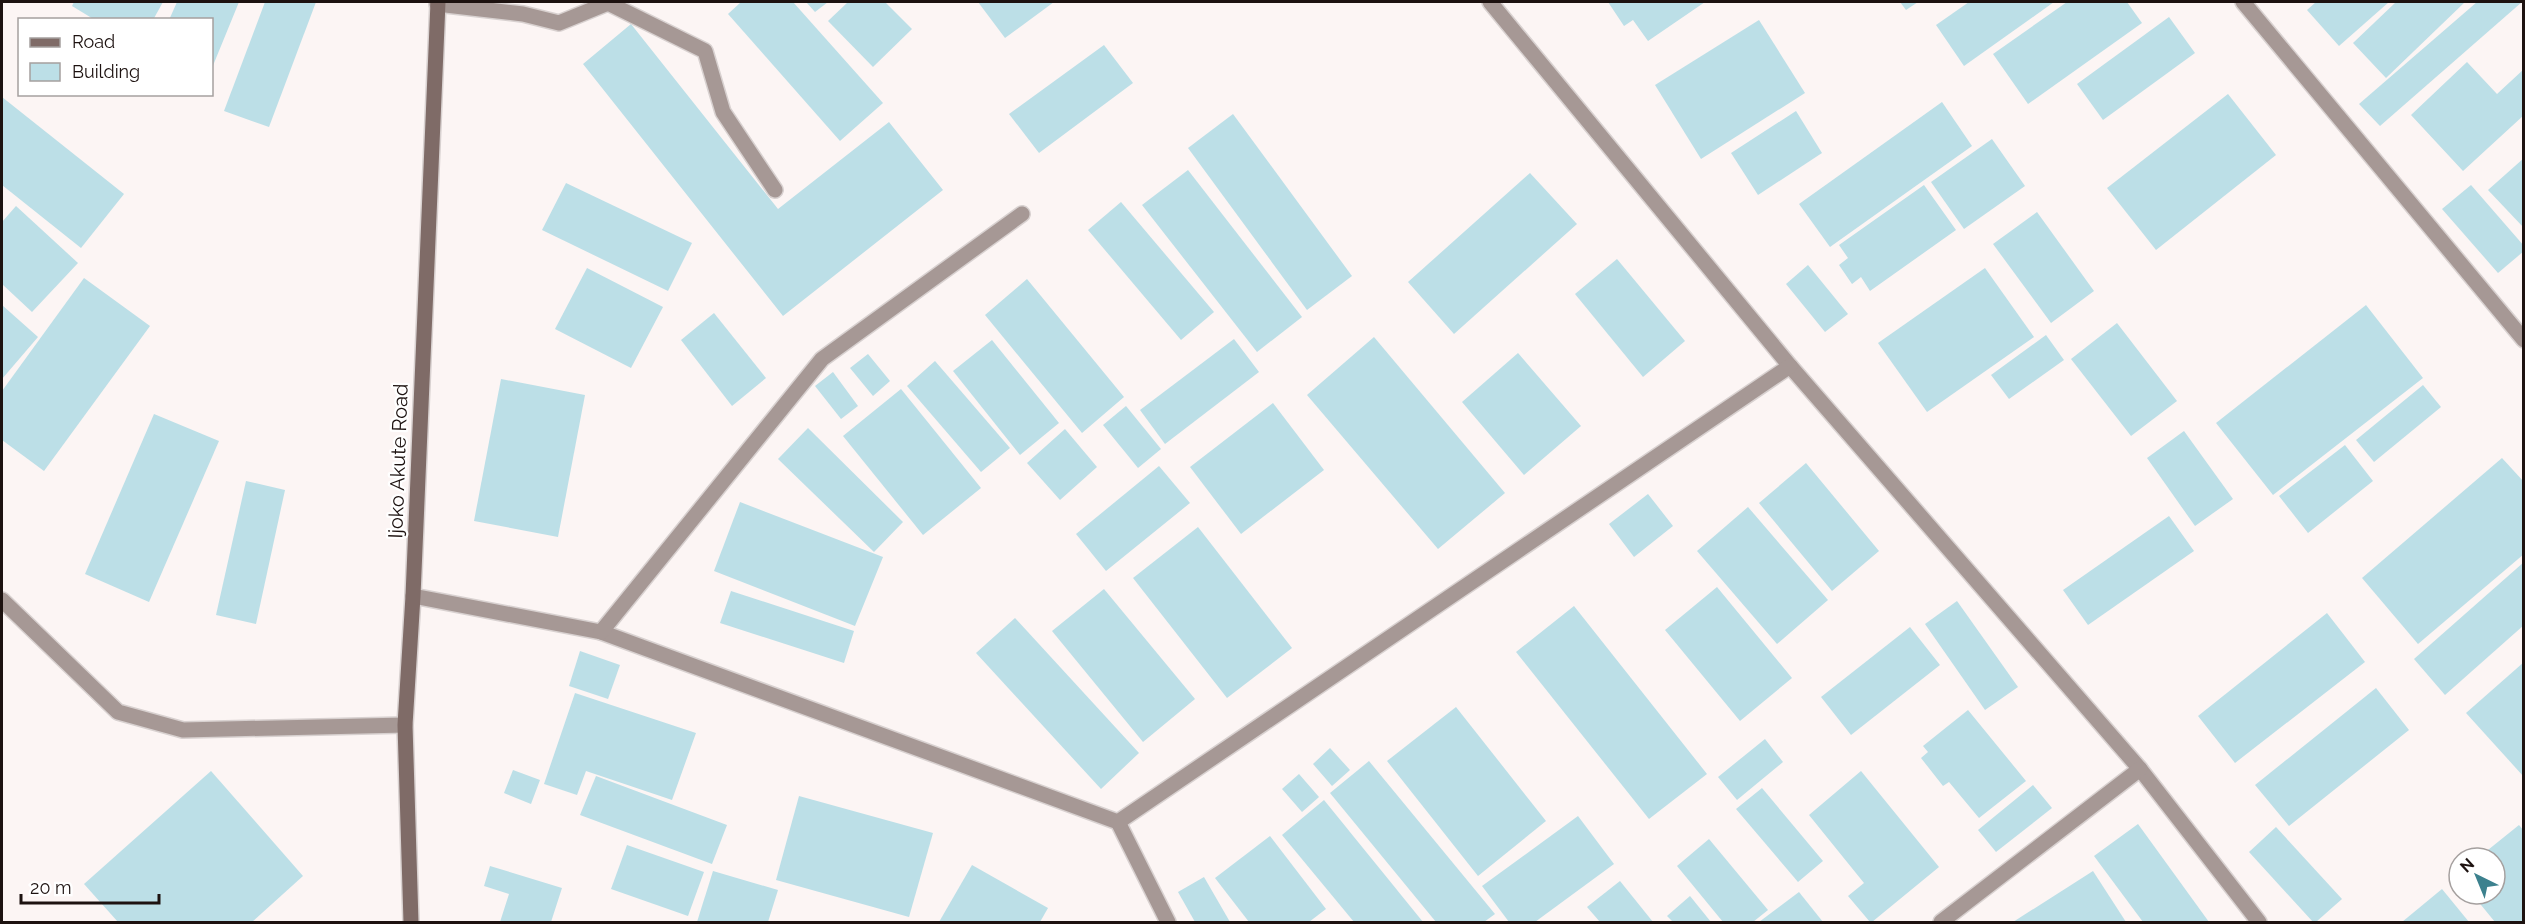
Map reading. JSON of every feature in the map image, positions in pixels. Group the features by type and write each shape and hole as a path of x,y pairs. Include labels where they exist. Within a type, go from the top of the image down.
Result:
{"main road":[{"name":"Ijoko Akute Road","path":"411,922 405,725 413,596 437,3"}],"street":[{"path":"1490,2 1790,366 2140,770 2259,922"},
{"path":"2243,2 2523,340"},
{"path":"437,3 523,14 559,23 608,3 705,51 723,112 775,190"},
{"path":"601,632 822,359 1022,214"},
{"path":"1118,822 1790,366"},
{"path":"413,596 601,632 1118,822 1168,922"},
{"path":"2,600 118,712 183,730 405,725"},
{"path":"1941,922 2140,770"}],"building":[{"path":"74,2 163,2 154,18 92,18 72,6"},
{"path":"177,2 239,2 213,66 213,18 170,18"},
{"path":"265,2 316,2 269,127 224,111"},
{"path":"741,2 793,2 883,103 840,141 728,14"},
{"path":"806,2 828,2 815,12"},
{"path":"848,2 885,2 912,29 873,67 828,21"},
{"path":"978,2 1054,2 1005,38"},
{"path":"1608,2 1705,2 1648,41 1633,20 1624,26"},
{"path":"1900,2 1918,2 1906,10"},
{"path":"1969,2 2054,2 1964,66 1936,25"},
{"path":"2067,2 2127,2 2142,23 2028,104 1993,54"},
{"path":"2316,2 2389,2 2339,46 2307,10"},
{"path":"2396,2 2465,2 2386,78 2353,43"},
{"path":"2477,2 2522,2 2380,126 2359,104"},
{"path":"2169,17 2195,53 2103,120 2077,84"},
{"path":"1759,20 1805,93 1701,159 1655,85"},
{"path":"631,24 778,209 889,122 943,190 783,316 583,64"},
{"path":"1104,45 1133,83 1039,153 1009,114"},
{"path":"2467,62 2497,94 2524,69 2524,115 2463,171 2411,115"},
{"path":"2228,94 2276,155 2156,250 2107,188"},
{"path":"2,97 124,194 81,248 2,185"},
{"path":"1942,102 1972,146 1830,247 1799,204"},
{"path":"1796,111 1822,153 1758,195 1731,153"},
{"path":"1233,114 1352,276 1307,310 1188,148"},
{"path":"1992,139 2025,186 1964,229 1931,182"},
{"path":"2524,158 2524,228 2488,190"},
{"path":"1188,170 1302,317 1257,352 1142,205"},
{"path":"1530,173 1577,224 1454,334 1408,282"},
{"path":"566,183 692,243 668,291 542,230"},
{"path":"1924,185 1956,230 1870,291 1861,277 1852,284 1839,265 1848,258 1839,245"},
{"path":"2471,185 2524,246 2524,251 2498,273 2442,209"},
{"path":"1121,202 1214,312 1181,340 1088,230"},
{"path":"16,206 78,263 32,312 2,284 2,222"},
{"path":"2037,212 2094,291 2051,323 1993,244"},
{"path":"1617,259 1685,341 1643,377 1575,294"},
{"path":"1808,265 1848,314 1825,332 1786,284"},
{"path":"587,268 663,307 631,368 555,329"},
{"path":"1985,268 2034,337 1927,412 1878,343"},
{"path":"84,278 150,326 44,471 2,440 2,391"},
{"path":"1027,279 1124,397 1082,433 985,315"},
{"path":"2,305 38,337 2,379"},
{"path":"2366,305 2423,378 2273,495 2216,423"},
{"path":"714,313 766,378 732,406 681,340"},
{"path":"2117,323 2177,401 2131,436 2071,359"},
{"path":"2046,335 2064,360 2009,399 1991,375"},
{"path":"1374,337 1505,493 1438,549 1307,395"},
{"path":"1234,339 1259,372 1165,444 1140,410"},
{"path":"992,340 1059,423 1020,455 953,371"},
{"path":"1518,353 1581,426 1524,475 1462,402"},
{"path":"868,354 890,381 873,396 850,368"},
{"path":"935,361 1010,448 981,472 907,386"},
{"path":"833,372 858,406 841,419 815,386"},
{"path":"501,379 585,395 558,537 474,521"},
{"path":"2423,385 2441,407 2374,462 2356,440"},
{"path":"901,389 981,488 923,535 843,436"},
{"path":"1273,403 1324,470 1241,534 1190,467"},
{"path":"1126,406 1161,449 1138,468 1103,425"},
{"path":"154,414 219,441 149,602 85,574"},
{"path":"808,428 903,522 874,552 778,459"},
{"path":"1065,429 1097,467 1060,500 1027,463"},
{"path":"2184,431 2233,499 2195,526 2147,458"},
{"path":"2345,445 2373,481 2308,533 2279,496"},
{"path":"2502,458 2524,482 2524,554 2418,644 2362,578"},
{"path":"1806,463 1879,551 1832,591 1759,503"},
{"path":"1159,466 1190,503 1106,571 1076,534"},
{"path":"246,481 285,490 256,624 216,615"},
{"path":"1648,494 1673,526 1634,557 1609,524"},
{"path":"740,502 883,557 855,626 714,571"},
{"path":"1748,507 1828,600 1777,644 1697,551"},
{"path":"2169,516 2194,551 2088,625 2063,590"},
{"path":"1198,527 1292,648 1227,698 1133,578"},
{"path":"2524,562 2524,625 2445,695 2414,659"},
{"path":"1717,587 1792,678 1740,721 1665,630"},
{"path":"1104,589 1195,699 1143,742 1052,631"},
{"path":"731,591 854,631 844,663 720,623"},
{"path":"1957,601 2018,687 1985,710 1925,624"},
{"path":"1574,606 1707,774 1649,819 1516,652"},
{"path":"2327,613 2365,662 2235,763 2198,716"},
{"path":"1015,618 1139,753 1101,789 976,653"},
{"path":"1910,627 1940,665 1851,735 1821,697"},
{"path":"580,651 620,665 608,699 569,686"},
{"path":"2524,662 2524,777 2466,713"},
{"path":"2376,688 2409,730 2289,826 2255,785"},
{"path":"575,693 696,733 672,800 586,771 577,795 544,784"},
{"path":"1456,707 1546,821 1478,876 1387,761"},
{"path":"1968,710 2026,781 1979,818 1949,782 1943,786 1921,758 1928,752 1923,746"},
{"path":"1765,739 1783,762 1737,800 1718,777"},
{"path":"1330,748 1350,770 1332,786 1313,764"},
{"path":"1369,761 1495,914 1484,922 1436,922 1330,793"},
{"path":"513,770 540,780 531,804 504,793"},
{"path":"211,771 303,876 252,922 118,922 84,884"},
{"path":"1861,771 1939,867 1872,922 1848,896 1864,883 1809,815"},
{"path":"1299,774 1319,797 1302,812 1282,789"},
{"path":"596,776 727,825 712,864 580,815"},
{"path":"2033,785 2052,808 1996,852 1978,830"},
{"path":"1762,788 1823,861 1798,882 1736,809"},
{"path":"799,796 933,833 909,917 776,880"},
{"path":"1324,800 1423,922 1354,922 1282,835"},
{"path":"1578,816 1614,864 1535,922 1509,922 1482,886"},
{"path":"2138,824 2209,922 2143,922 2094,856"},
{"path":"2519,825 2524,831 2524,922 2495,922 2482,906 2507,906 2507,846 2493,846"},
{"path":"2276,827 2342,899 2316,922 2313,922 2249,852"},
{"path":"1270,836 1326,909 1309,922 1249,922 1215,878"},
{"path":"1709,839 1768,910 1753,922 1723,922 1677,866"},
{"path":"627,845 704,872 688,916 611,889"},
{"path":"972,865 1048,908 1040,922 939,922"},
{"path":"490,866 562,888 551,922 500,922 509,894 484,886"},
{"path":"713,871 778,890 768,922 697,922"},
{"path":"2093,871 2126,922 2013,922"},
{"path":"1204,877 1230,922 1195,922 1178,892"},
{"path":"1620,881 1653,922 1600,922 1587,907"},
{"path":"2442,889 2447,895 2447,906 2456,906 2469,922 2402,922"},
{"path":"1799,892 1823,922 1759,922"},
{"path":"1690,896 1711,922 1673,922 1667,916"}]}
